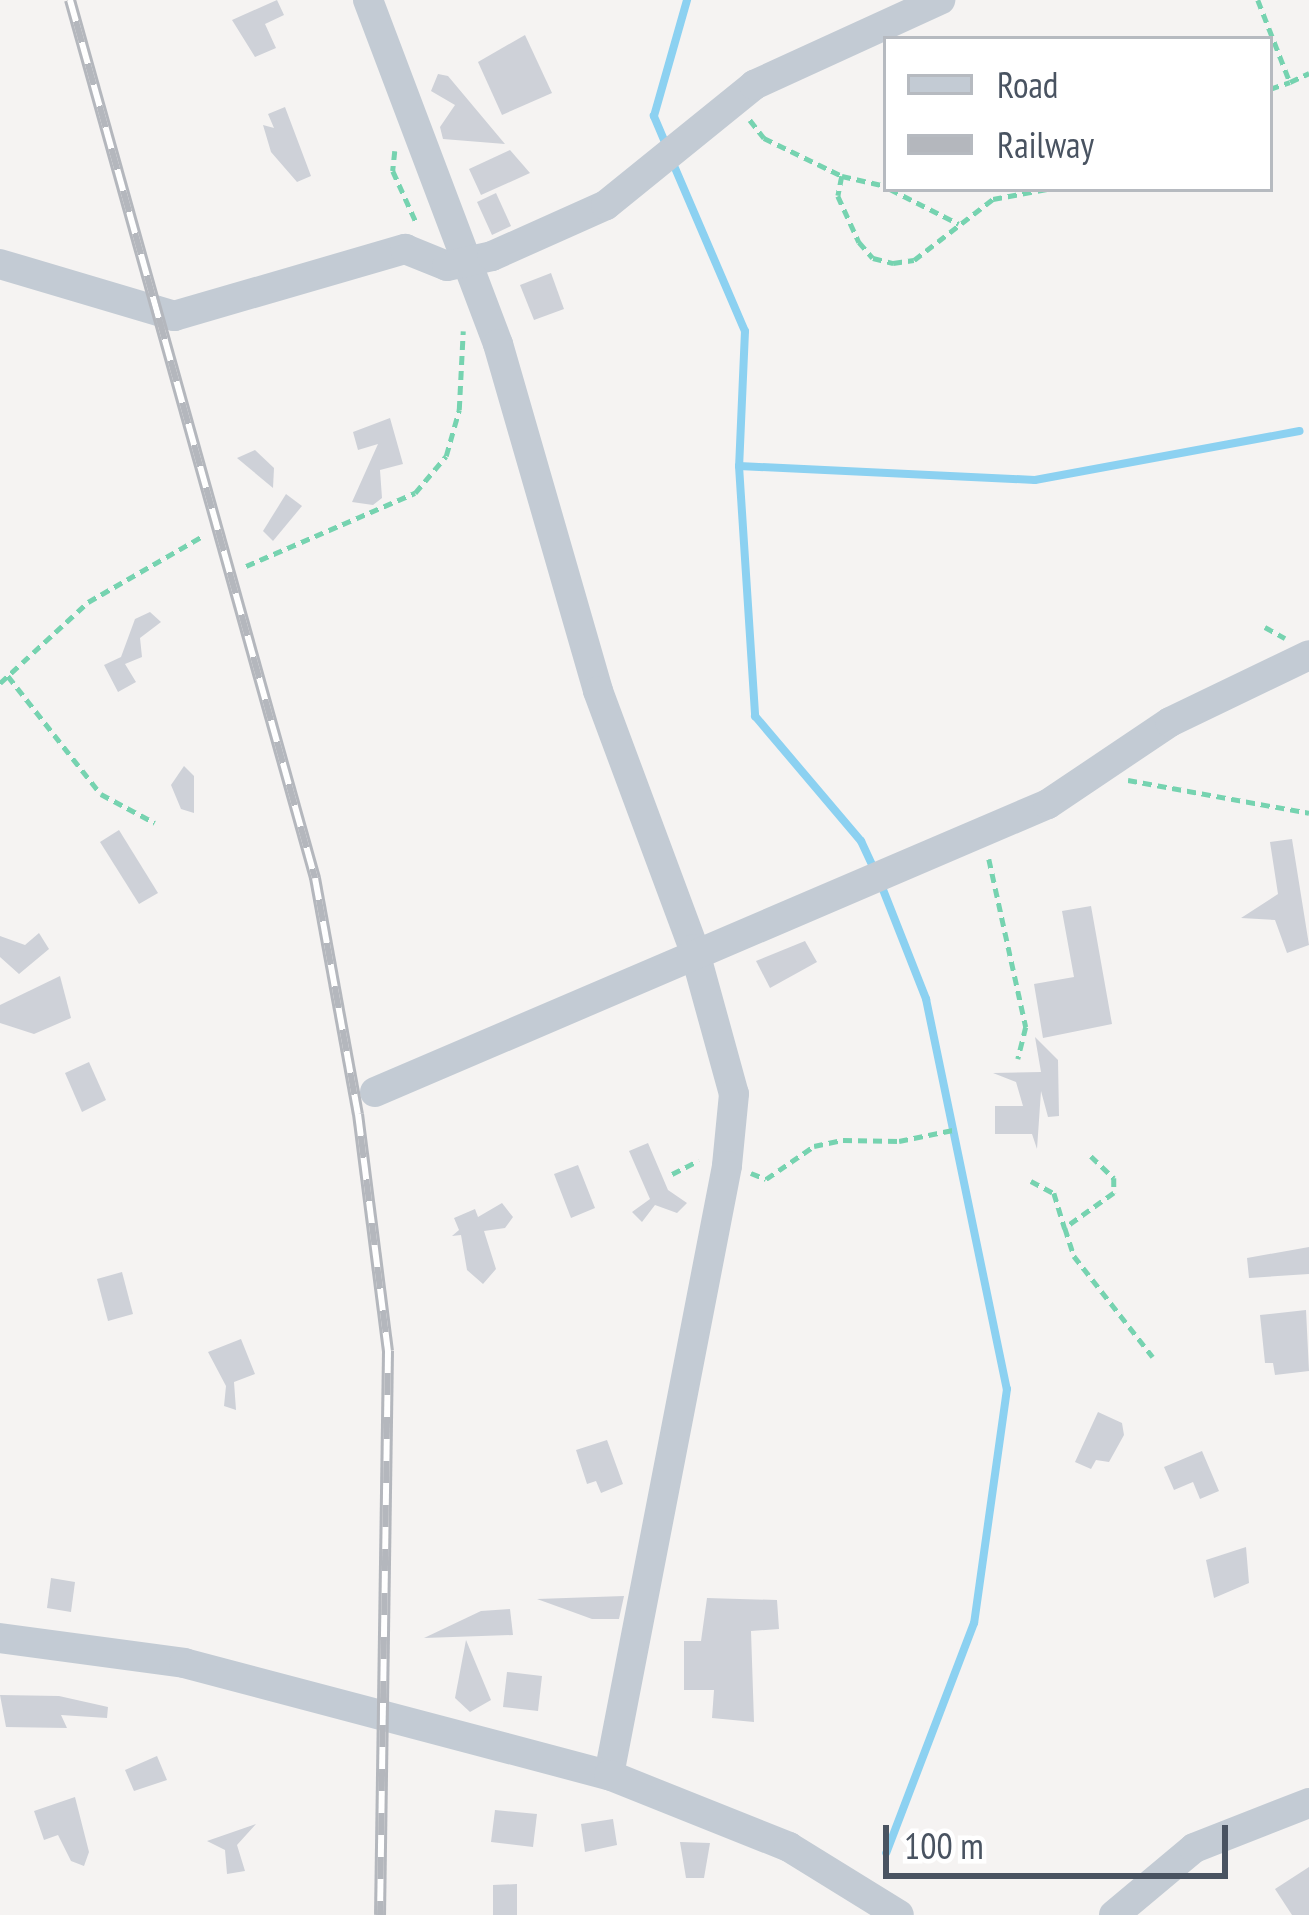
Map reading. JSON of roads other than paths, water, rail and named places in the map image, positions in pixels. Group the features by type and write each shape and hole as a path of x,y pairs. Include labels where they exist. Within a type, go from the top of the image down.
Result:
{"street":[{"path":"368,0 466,257 598,691 694,949 734,1094 727,1166 609,1775"},
{"path":"0,264 174,316 405,249 447,266 466,257 492,256 606,205 766,79 940,0"},
{"path":"375,1092 694,949 1048,804 1106,761 1309,655"},
{"path":"0,1638 184,1663 609,1775 789,1847 899,1915"},
{"path":"1114,1915 1194,1848 1309,1802"}],"waterway":[{"path":"667,147 654,116 687,0"},
{"path":"672,161 745,331 739,466 755,716 861,841 874,869"},
{"path":"739,466 1035,480 1299,431"},
{"path":"880,882 926,999 1007,1389 974,1623 886,1853"}],"railway":[{"path":"70,0 315,878 358,1114 388,1351 380,1915"}]}
